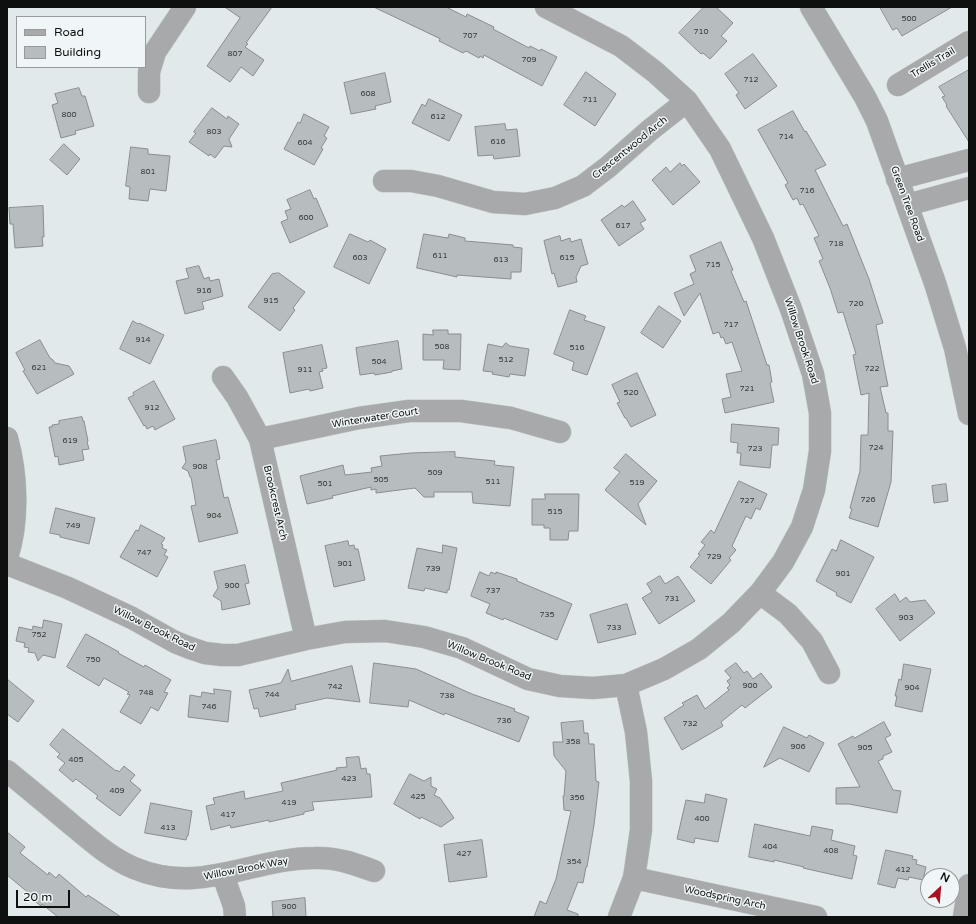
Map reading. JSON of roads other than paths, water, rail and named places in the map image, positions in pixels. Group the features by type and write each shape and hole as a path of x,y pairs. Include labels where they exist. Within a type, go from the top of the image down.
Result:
{"street":[{"path":"149,92 149,72 155,52 185,7"},
{"name":"Green Tree Road","path":"811,7 865,97 877,121 935,283 955,348 969,414"},
{"name":"Willow Brook Road","path":"7,564 68,588 132,618 175,642 205,653 238,655 306,639 345,632 385,632 424,636 462,648 528,679 560,686 592,688 626,685 664,669 699,649 731,623 760,593 783,562 802,527 814,490 820,452 820,413 813,374 791,309 763,238 720,149 687,101 655,72 621,46 559,10"},
{"name":"Trellis Trail","path":"898,85 969,42"},
{"name":"Crescentwood Arch","path":"384,182 411,181 438,186 493,202 525,204 555,198 583,186 687,101"},
{"path":"898,179 969,160"},
{"path":"907,205 969,188"},
{"name":"Brookcrest Arch","path":"223,377 237,397 260,439 306,639"},
{"name":"Winterwater Court","path":"260,439 359,418 409,411 461,411 511,418 560,432"},
{"path":"7,438 12,457 16,493 13,529 7,558"},
{"path":"760,593 788,614 812,641 829,673"},
{"path":"618,917 634,878 641,830 641,781 636,732 626,685"},
{"name":"Willow Brook Way","path":"7,771 108,854 134,868 163,876 194,879 223,875 287,860 316,858 346,861 374,871"},
{"path":"223,875 234,906 235,917"},
{"name":"Woodspring Arch","path":"634,878 816,917"},
{"path":"964,917 969,885"}]}
